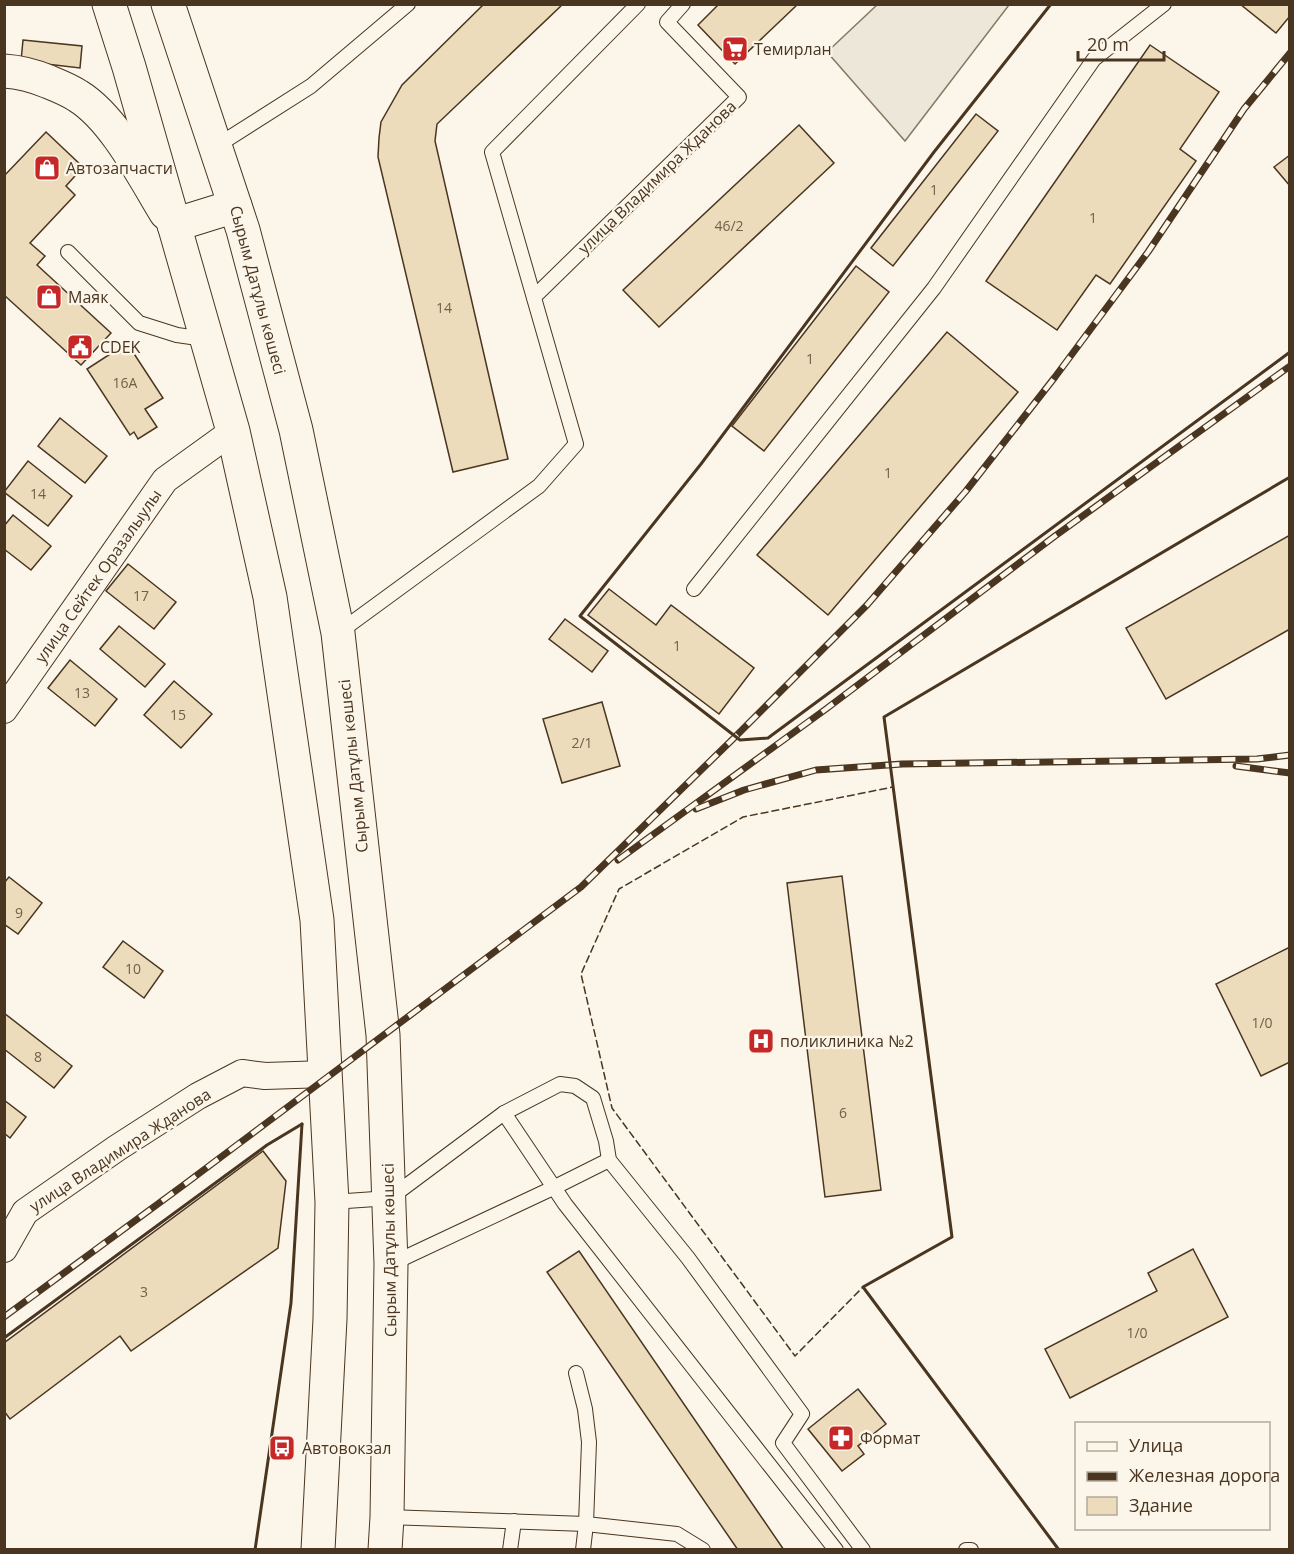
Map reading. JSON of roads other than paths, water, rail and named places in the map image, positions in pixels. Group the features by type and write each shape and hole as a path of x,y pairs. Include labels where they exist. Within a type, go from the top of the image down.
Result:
{"main road":[{"path":"110,4 233,431 270,597 317,920 332,1202 330,1319 318,1550"},
{"name":"Сырым Датұлы көшесі","path":"168,4 235,206 296,430 338,633 383,1035 391,1264 385,1550"},
{"path":"4,71 35,76 62,87 80,96 98,112 120,138 174,225"},
{"path":"174,225 235,206"}],"street":[{"name":"улица Сейтек Оразалыулы","path":"4,710 165,480 233,431"},
{"name":"улица Владимира Жданова","path":"4,1249 25,1212 117,1148 198,1096 242,1073 265,1076 326,1074"}],"lane":[{"path":"215,147 311,86 408,4"},
{"path":"338,633 539,486 576,444 492,152 638,4"},
{"name":"улица Владимира Жданова","path":"534,297 739,97 667,22 683,4"},
{"path":"694,589 933,288 1094,59 1164,4"},
{"path":"68,252 139,323 177,335 207,339"},
{"path":"332,1202 390,1198 504,1113 560,1084 575,1086 593,1098 606,1141 609,1160 688,1258 802,1414 783,1443 863,1550"},
{"path":"504,1113 553,1188 836,1550"},
{"path":"391,1264 609,1160"},
{"path":"576,1373 585,1410 589,1442 583,1550"},
{"path":"387,1517 586,1524 676,1534 703,1550"},
{"path":"510,1550 514,1521"},
{"path":"966,1550 971,1550"}],"railway":[{"path":"4,1317 581,887 735,737 867,605 966,491 1148,252 1244,109 1290,53"},
{"path":"618,860 826,709 1055,536 1290,366"},
{"path":"696,809 744,790 816,770 902,764 1257,759 1290,755"},
{"path":"1236,766 1290,773"}],"place":[{"name":"Темирлан","path":"735,49"},
{"name":"Автозапчасти","path":"47,168"},
{"name":"Маяк","path":"49,297"},
{"name":"CDEK","path":"80,347"},
{"name":"поликлиника №2","path":"761,1041"},
{"name":"Формат","path":"841,1438"},
{"name":"Автовокзал","path":"282,1448"}]}
